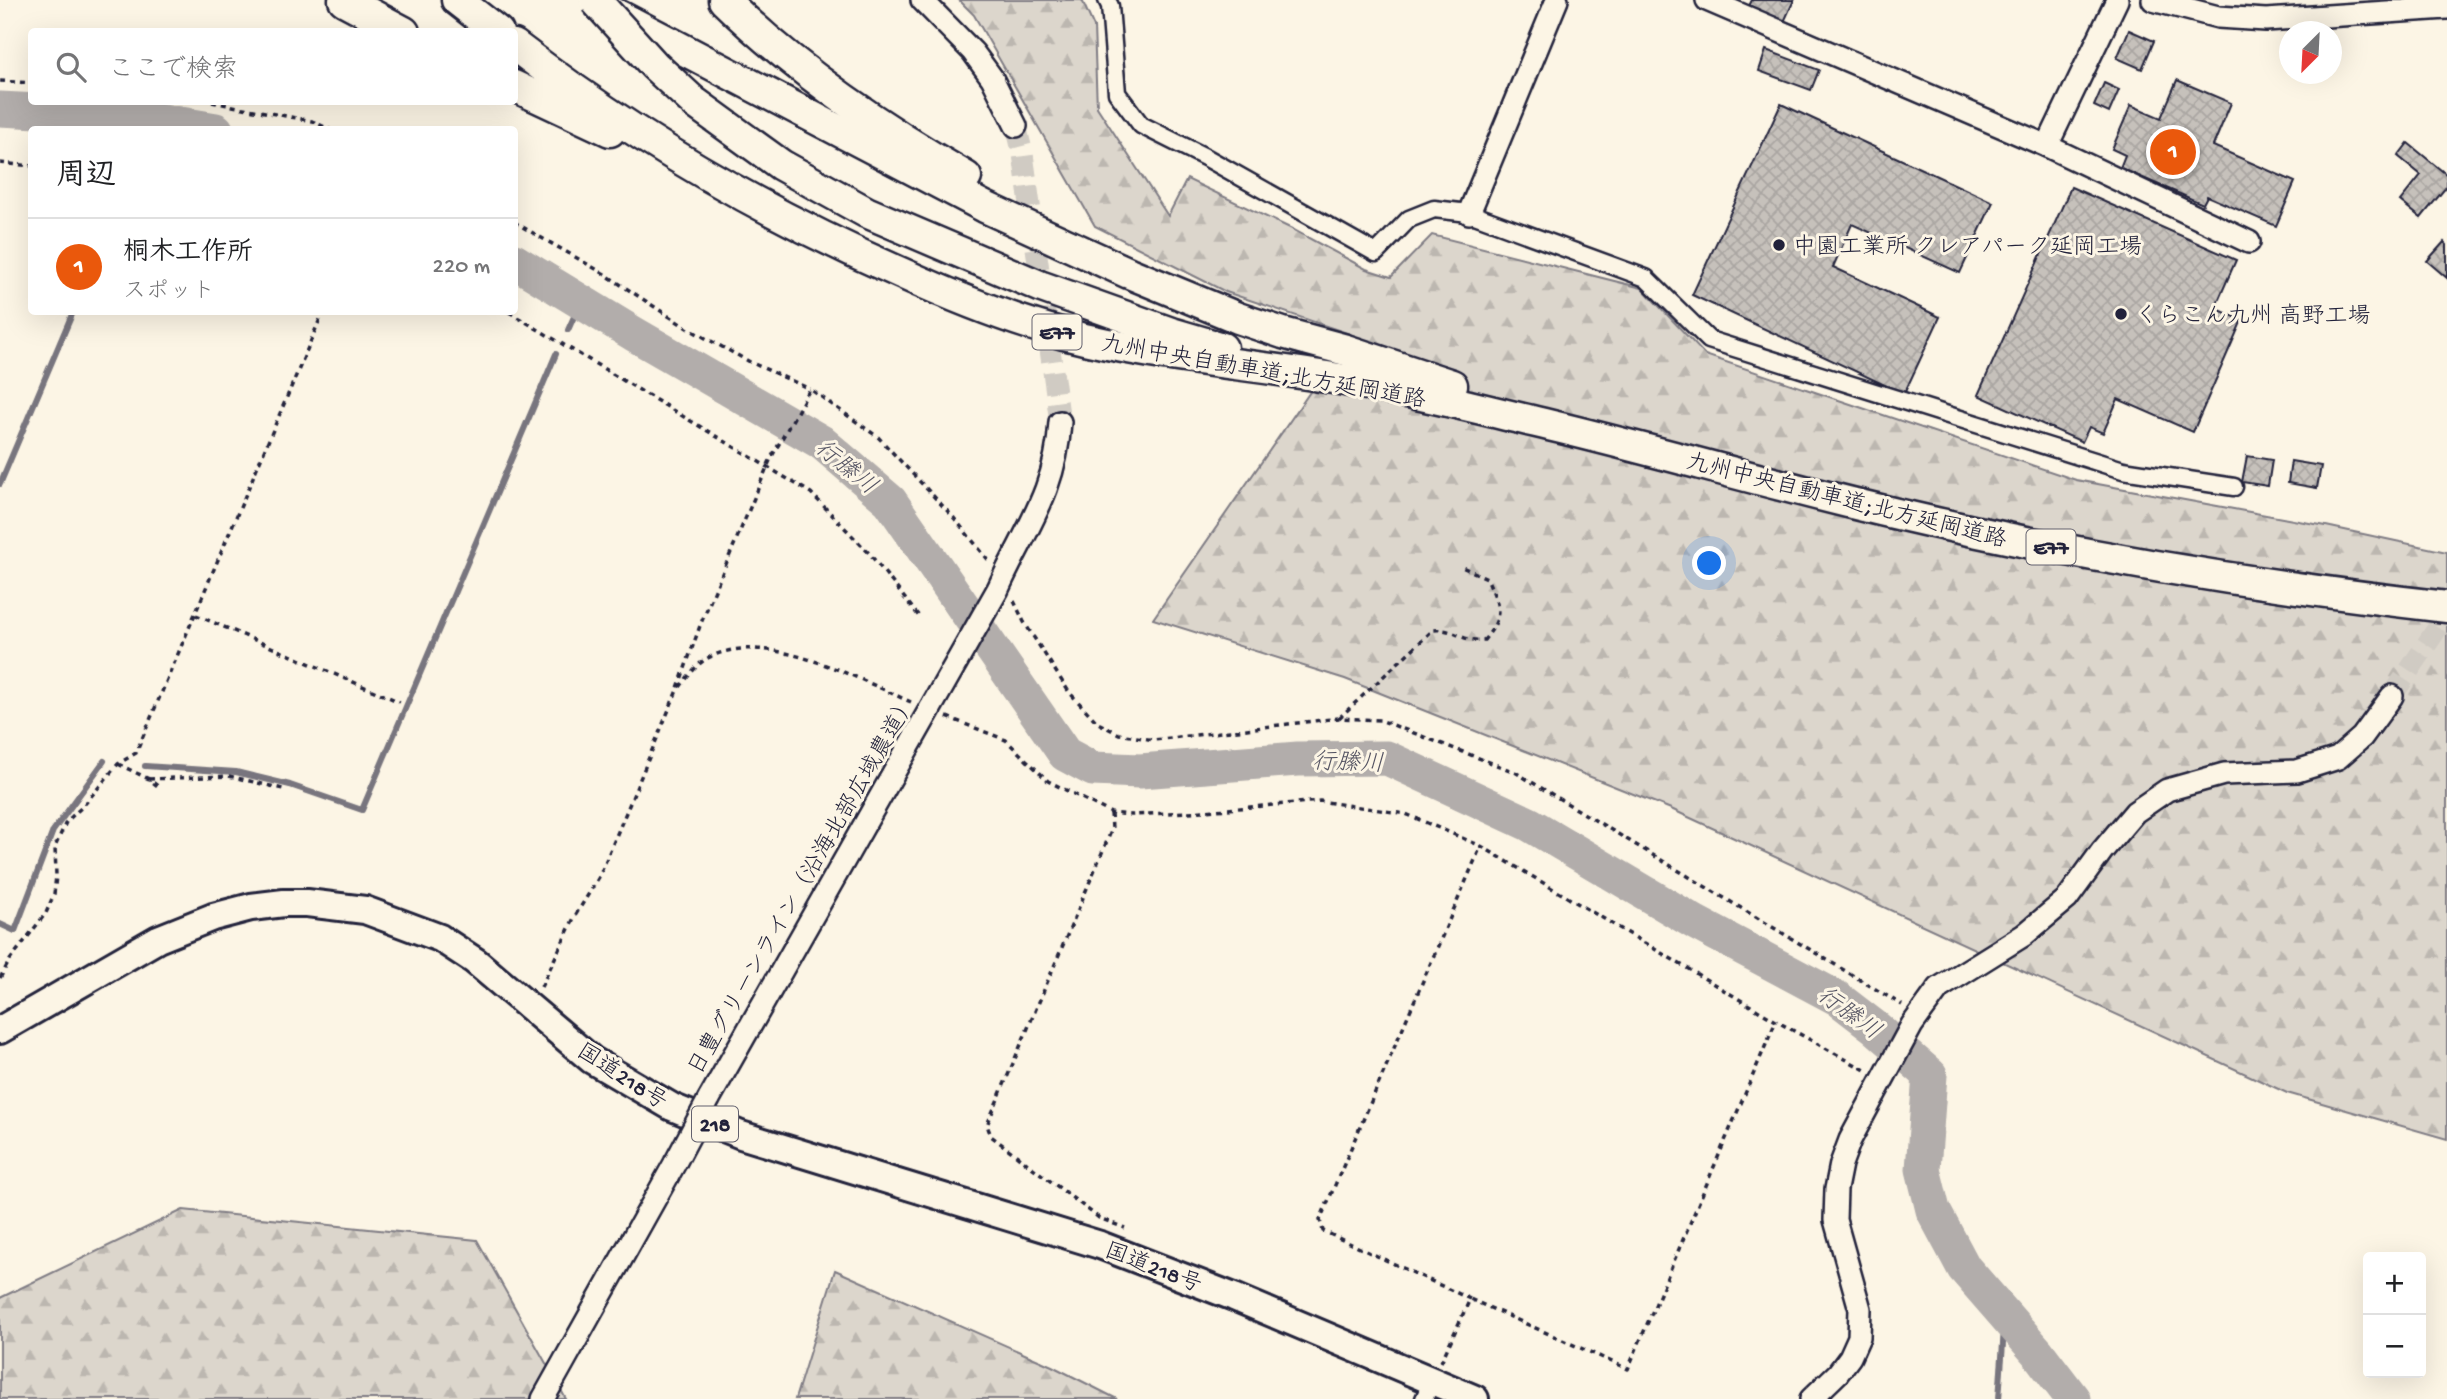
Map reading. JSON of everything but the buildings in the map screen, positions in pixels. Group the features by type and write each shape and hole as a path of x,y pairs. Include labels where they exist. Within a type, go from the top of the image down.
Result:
{"highway":[{"path":"344,0 396,28"},
{"path":"457,0 493,28"},
{"name":"九州中央自動車道;北方延岡道路","path":"588,0 889,159 1053,239 1238,318 1346,350 1662,453"},
{"path":"595,0 655,66 694,102 770,157 821,189 866,212 979,262 1105,311 1171,333 1355,381"},
{"path":"724,0 765,38 836,94 938,161 1006,200 1159,275 1346,350"},
{"name":"九州中央自動車道;北方延岡道路","path":"518,48 637,131 770,211 929,286 1030,324 1144,352 1355,381 1543,423 1783,486 2005,538 2244,581 2447,607"},
{"path":"518,88 770,211"},
{"name":"国道218号","path":"0,1030 158,939 213,917 251,907 285,903 365,910 440,938 475,961 592,1060 672,1107 741,1135 1100,1245 1234,1297 1428,1390 1475,1399"}],"street":[{"path":"922,0 973,52 992,78 1016,126"},
{"path":"1107,0 1110,6 1117,93 1141,125 1207,158 1376,253 1409,219 1434,209 1469,213 1646,278 1709,340 2123,470 2234,487"},
{"path":"1469,213 1557,0"},
{"path":"1707,0 2047,146 2249,242"},
{"path":"2047,146 2117,0"},
{"path":"2152,0 2218,17 2266,20 2447,8"},
{"name":"日豊グリーンライン（沿海北部広域農道）","path":"543,1399 709,1099 1001,584 1045,495 1059,449 1060,422"},
{"path":"1811,1399 1838,1373 1850,1357 1859,1337 1860,1308 1835,1220 1836,1189 1841,1164 1850,1140 1915,1020 1938,988 2024,935 2067,899 2102,850 2135,812 2167,790 2224,774 2297,771 2338,758 2362,737 2392,696"}],"path":[{"path":"0,81 28,83"},
{"path":"228,105 312,121 323,126"},
{"path":"0,163 28,166"},
{"path":"518,224 603,273 687,328 809,391 878,437 954,518 1001,584 1069,692 1098,723 1119,734 1154,740 1339,718 1380,720 1515,772 1915,1020"},
{"path":"0,978 10,960 46,913 54,894 55,847 66,822 118,764 136,754 322,315"},
{"path":"514,315 811,493 869,553 921,619"},
{"path":"531,1008 575,916 599,877 771,458 809,391"},
{"path":"1339,718 1433,630 1447,629 1468,641 1483,640 1497,625 1498,603 1487,578 1462,567"},
{"path":"196,615 400,702"},
{"path":"678,688 704,660 732,650 780,650 832,668 1006,740 1048,781 1111,813 1132,815 1205,811 1320,801 1406,814 1481,846 1776,1021 1884,1078"},
{"path":"118,764 149,779 160,788"},
{"path":"149,779 166,776 229,776 287,790"},
{"path":"1111,813 1112,829 987,1125 991,1136 1099,1218 1133,1232"},
{"path":"1481,846 1320,1220 1322,1231 1628,1369 1776,1021"},
{"path":"1428,1390 1469,1299"}],"green space":[{"path":"959,0 1082,0 1094,27 1097,107 1168,216 1187,179 1292,229 1366,269 1391,277 1432,235 1642,288 1705,355 2076,480 2326,526 2447,552 2447,1139 2287,1093 1671,809 1345,679 1153,619 1350,334 1226,292 1095,226 974,15"},
{"path":"183,1210 477,1240 566,1399 0,1399 0,1298"},
{"path":"835,1270 1052,1366 1117,1399 795,1399"}],"waterway":[{"name":"行縢川","path":"0,109 133,116 192,126"},
{"path":"141,126 142,118"},
{"name":"行縢川","path":"518,263 821,442 890,501 1065,754 1093,769 1140,771 1298,759 1387,758 1529,824 1696,923 1837,998 1930,1075 1923,1169 1933,1210 1964,1268 2038,1353 2073,1399"},
{"path":"568,330 581,301"},
{"path":"0,484 72,315"},
{"path":"145,766 236,772 290,785 362,810 556,354"},
{"path":"0,924 15,931 53,831 104,761"},
{"path":"1999,1399 2005,1315"}],"tunnel":[{"path":"1016,126 1023,154 1060,422"},
{"path":"2392,696 2447,614"}],"place":[{"name":"桐木工作所","path":"2173,152"},
{"name":"中園工業所 クレアパーク延岡工場","path":"1779,245"},
{"name":"くらこん九州 高野工場","path":"2121,314"}]}
